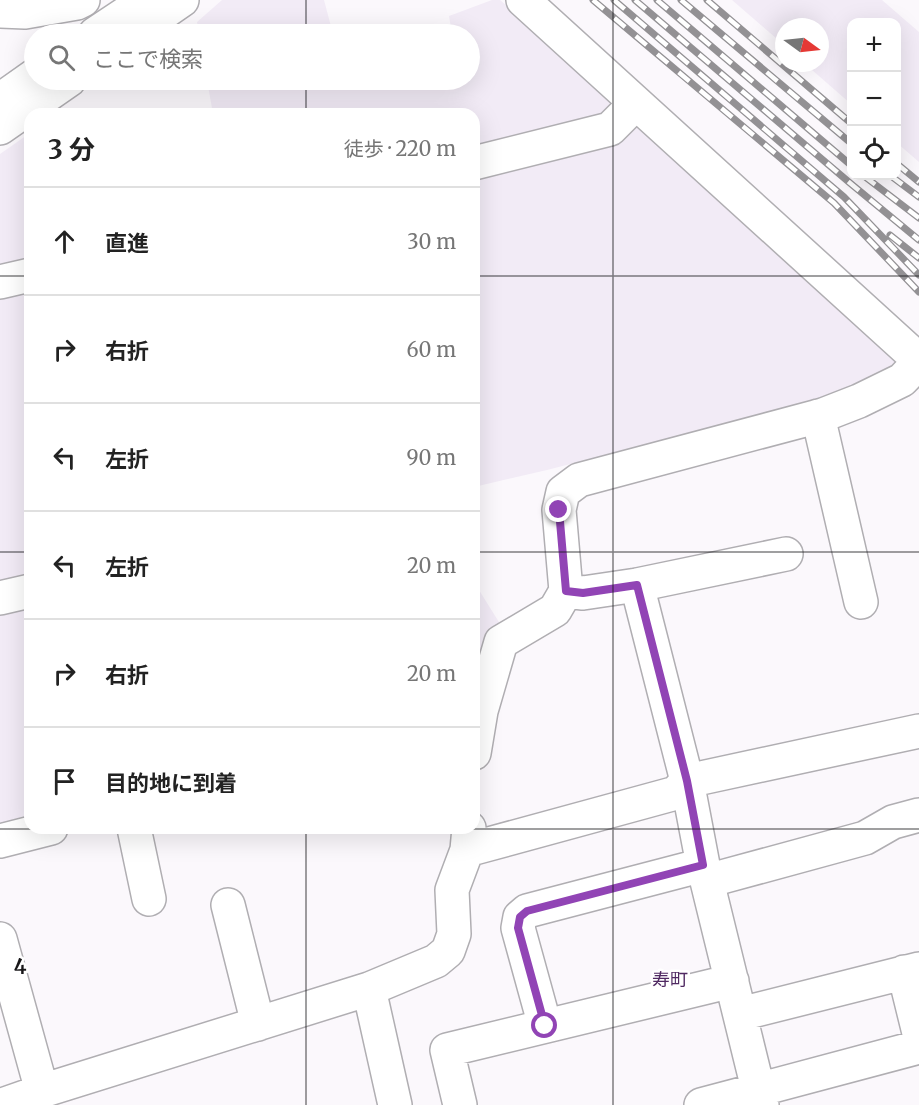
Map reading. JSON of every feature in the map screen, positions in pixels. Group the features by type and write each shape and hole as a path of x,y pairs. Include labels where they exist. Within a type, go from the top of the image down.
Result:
{"street":[{"path":"0,11 25,12 83,0"},
{"path":"110,24 146,0"},
{"path":"147,24 182,0"},
{"path":"480,706 501,642 555,610 566,591 559,510 563,492 579,480 818,416 859,401 902,380 919,361 523,0"},
{"path":"2,96 24,82"},
{"path":"29,108 55,90"},
{"path":"480,162 610,129 636,103"},
{"path":"0,128 24,111"},
{"path":"0,282 24,276"},
{"path":"818,416 861,602"},
{"path":"566,591 583,593 637,585 786,554"},
{"path":"637,585 687,781 705,873 760,1097"},
{"path":"0,598 24,592"},
{"path":"0,939 19,1101 369,989 436,962 448,951 454,934 452,890 468,839 676,793 687,781 919,731"},
{"path":"545,1026 518,928 520,917 527,911 865,838 893,822 919,816"},
{"path":"0,841 27,834"},
{"path":"135,834 149,899"},
{"path":"228,905 258,1024"},
{"path":"740,1014 911,970 919,1033"},
{"path":"460,1105 447,1050 732,981"},
{"path":"369,989 395,1105"},
{"path":"701,1105 760,1097 919,1047"}],"shaded area":[{"path":"222,0 324,0 330,24 197,24"},
{"path":"492,0 500,0 857,313 898,357 897,369 815,401 480,486 480,108 212,108 209,90 480,90 480,24 450,24 449,16"},
{"path":"732,0 882,0 919,32 919,162 901,146 901,18 847,18 847,101 814,72 829,72 829,18 775,18 775,37"},
{"path":"24,137 24,821 0,827 0,154"},
{"path":"480,592 502,627 485,636 480,662"}],"railway":[{"path":"593,0 834,203 919,292"},
{"path":"614,0 844,197 919,275"},
{"path":"635,0 919,240"},
{"path":"657,0 847,162"},
{"path":"681,0 847,140"},
{"path":"707,0 847,120"},
{"path":"901,167 919,182"},
{"path":"869,180 919,218"},
{"path":"896,180 919,197"},
{"path":"890,235 919,258"}],"district":[{"name":"寿町","path":"670,979"}],"route":[{"path":"545,1026 518,928 520,917 527,911 703,865 687,781 637,585 583,593 566,591 559,510"}]}
